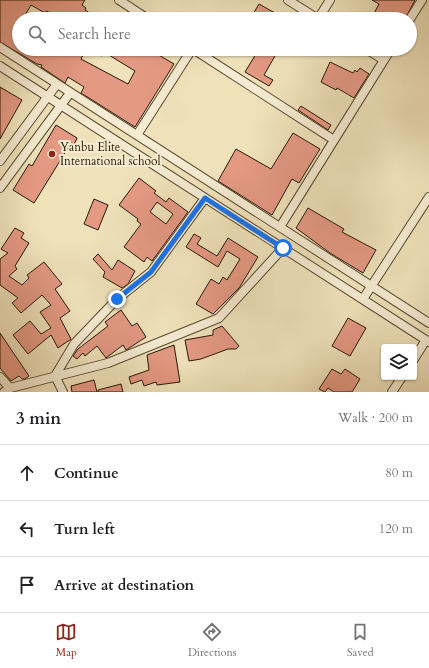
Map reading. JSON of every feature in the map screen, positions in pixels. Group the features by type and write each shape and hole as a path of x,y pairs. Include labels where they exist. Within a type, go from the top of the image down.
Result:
{"street":[{"path":"119,0 137,12"},
{"path":"288,0 307,12"},
{"path":"322,12 330,0"},
{"path":"414,12 422,0"},
{"path":"0,47 12,55"},
{"path":"14,56 429,323"},
{"path":"136,135 187,56"},
{"path":"203,56 334,140"},
{"path":"377,56 384,60"},
{"path":"280,227 387,56"},
{"path":"0,66 428,341 417,355"},
{"path":"0,162 57,84"},
{"path":"0,188 70,93"},
{"path":"363,300 429,197"},
{"path":"55,376 74,344 117,299 151,272 205,198"},
{"path":"0,377 7,390 108,363 219,318 283,248"},
{"path":"55,376 63,392"},
{"path":"392,392 400,380"}],"building":[{"path":"0,0 85,0 82,5 88,12 43,12 31,5 27,12 12,12 12,49 0,42"},
{"path":"372,0 415,0 409,12 375,12 379,4"},
{"path":"259,4 273,12 254,12"},
{"path":"24,56 82,56 81,59 128,84 135,71 111,56 160,56 174,64 135,127 81,93 84,87 68,77 65,83 41,67 42,65 37,64"},
{"path":"255,56 275,56 264,75 273,80 269,86 245,72"},
{"path":"330,62 353,73 355,70 357,72 360,68 369,74 354,98 337,88 336,90 321,82"},
{"path":"0,87 22,100 0,139"},
{"path":"301,106 331,125 328,130 298,110"},
{"path":"56,125 77,138 74,145 71,143 34,203 13,190 29,164 32,166"},
{"path":"293,133 320,149 299,183 292,179 272,215 218,181 236,149 271,169"},
{"path":"139,178 156,191 154,193 166,202 169,198 188,212 152,261 147,257 144,262 124,247 141,224 137,221 138,219 119,205","holes":["157,202 173,214 166,224 150,212"]},
{"path":"94,199 108,205 98,230 84,224"},
{"path":"308,208 344,229 342,232 376,250 363,273 330,253 296,228"},
{"path":"15,228 24,233 21,238 29,243 15,266 17,269 9,276 22,285 29,278 27,275 44,262 62,284 55,289 70,311 60,318 71,339 58,348 51,335 28,354 13,335 30,321 41,334 51,328 40,312 51,305 42,295 21,313 12,303 18,298 0,285 0,259 8,253 1,249"},
{"path":"194,234 201,238 197,244 217,256 228,238 258,257 239,288 213,314 196,304 211,279 219,284 223,277 227,280 240,259 227,251 218,267 186,247"},
{"path":"98,254 112,270 118,260 135,271 128,284 122,288 103,277 105,272 93,259"},
{"path":"121,310 132,326 137,323 146,337 126,350 123,345 106,358 97,346 85,356 83,353 77,359 73,356 78,349 108,326 105,322"},
{"path":"348,318 366,328 350,356 332,346"},
{"path":"222,326 239,346 236,349 228,349 201,359 189,361 185,340 213,335 213,330"},
{"path":"0,333 29,376 25,379 22,379 19,376 11,381 0,368"},
{"path":"174,345 180,382 157,385 156,382 144,386 142,380 131,384 129,377 149,370 147,355"},
{"path":"332,369 341,374 345,369 360,379 352,392 334,392 328,388 325,392 319,389"},
{"path":"94,380 97,392 72,392 71,386"},
{"path":"121,384 123,392 98,392 98,390"}],"place":[{"name":"Yanbu Elite International school","path":"52,154"}],"route":[{"path":"117,299 151,272 205,198 283,248"}]}
